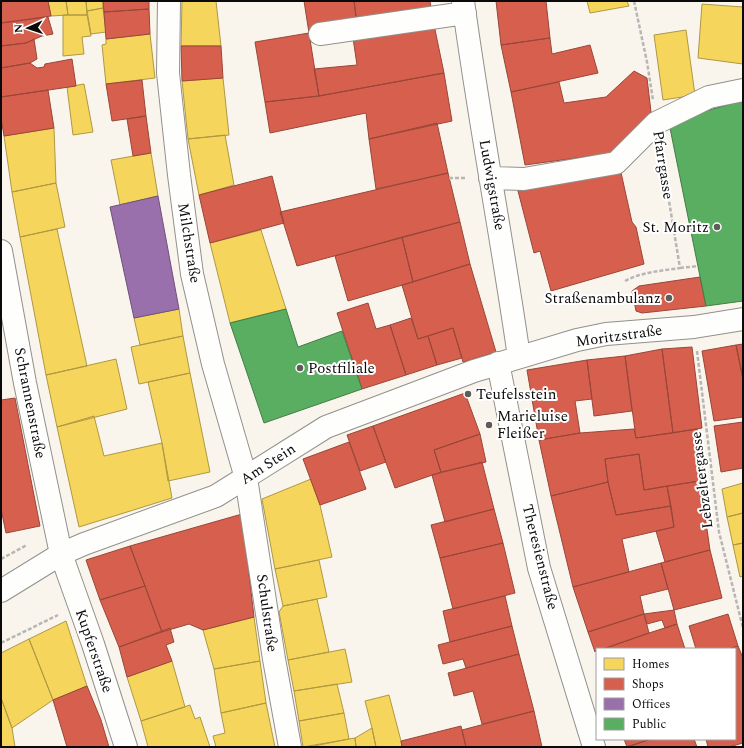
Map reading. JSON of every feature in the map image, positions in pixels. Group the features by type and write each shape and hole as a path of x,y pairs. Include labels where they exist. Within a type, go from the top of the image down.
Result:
{"street":[{"name":"Milchstraße","path":"169,1 168,73 192,274 213,364 246,478"},
{"name":"Ludwigstraße","path":"320,34 464,7 490,178 505,258 519,357"},
{"name":"Pfarrgasse","path":"490,178 524,179 616,163 656,123 709,97 743,90"},
{"name":"Schrannenstraße","path":"1,251 25,383 61,554"},
{"name":"Moritzstraße","path":"474,371 519,357 606,334 694,327 743,319"},
{"name":"Theresienstraße","path":"498,363 539,568 594,747"},
{"name":"Am Stein","path":"1,591 61,554 84,544 216,496 326,427 474,371"},
{"name":"Schulstraße","path":"246,478 274,659 290,747"},
{"name":"Kupferstraße","path":"61,554 93,644 126,747"}],"path":[{"name":"Pfarrgasse","path":"634,1 647,62 680,268"},
{"path":"625,281 632,277 648,273 698,266"},
{"name":"Lebzeltergasse","path":"694,327 720,532 743,628"},
{"path":"1,642 78,605"}],"building: Homes":[{"path":"48,1 66,1 68,15 51,16"},
{"path":"66,1 86,1 87,15 68,15"},
{"path":"86,1 103,1 103,8 87,11"},
{"path":"182,1 216,1 221,46 181,46"},
{"path":"587,1 627,1 629,6 590,13"},
{"path":"702,4 743,7 743,64 698,58"},
{"path":"103,8 106,32 91,34 87,11"},
{"path":"63,15 87,15 91,36 82,37 84,54 63,56"},
{"path":"686,30 695,95 663,100 654,35"},
{"path":"150,34 155,78 106,84 102,45 106,44 106,39"},
{"path":"223,78 229,135 188,139 182,81"},
{"path":"84,84 93,132 73,135 67,87"},
{"path":"54,128 56,183 12,192 4,136"},
{"path":"225,135 234,185 199,195 188,139"},
{"path":"151,153 158,196 120,205 111,160"},
{"path":"56,183 65,227 20,237 12,192"},
{"path":"57,229 87,366 46,375 20,237"},
{"path":"261,230 286,309 230,323 210,243"},
{"path":"179,309 183,336 140,345 134,318"},
{"path":"183,336 190,373 139,384 131,347"},
{"path":"116,359 127,409 57,427 46,375"},
{"path":"190,373 210,472 168,481 162,443 148,382"},
{"path":"94,416 104,456 162,443 172,498 79,527 57,427"},
{"path":"311,479 320,505 332,557 275,569 262,499"},
{"path":"743,483 743,513 727,517 722,489"},
{"path":"743,513 743,543 733,545 727,517"},
{"path":"743,543 743,576 740,577 733,545"},
{"path":"319,560 327,597 283,606 275,569"},
{"path":"317,599 329,652 288,660 279,612 283,606"},
{"path":"254,617 260,661 214,669 203,630"},
{"path":"66,621 87,686 53,700 29,639"},
{"path":"29,639 53,700 12,728 1,698 1,653"},
{"path":"345,649 352,682 294,691 288,660"},
{"path":"172,661 185,707 141,721 127,677"},
{"path":"260,661 266,703 221,713 214,669"},
{"path":"337,684 344,713 299,721 294,691"},
{"path":"389,695 402,747 376,747 365,701"},
{"path":"1,698 12,728 15,747 1,747"},
{"path":"266,703 275,747 216,747 213,736 225,733 221,713"},
{"path":"190,705 195,719 200,717 210,747 148,747 141,721"},
{"path":"344,713 349,739 303,747 299,721"},
{"path":"372,728 376,747 356,747 355,738"},
{"path":"355,738 356,747 309,747 349,739"}],"building: Shops":[{"path":"1,1 48,1 51,16 1,23"},
{"path":"103,1 149,1 149,9 104,12"},
{"path":"304,1 354,1 357,24 309,33"},
{"path":"354,1 430,1 432,14 357,24"},
{"path":"496,1 546,1 550,38 501,45"},
{"path":"149,9 150,34 106,39 104,12"},
{"path":"48,17 53,34 42,36 26,43 1,46 1,23"},
{"path":"433,20 444,73 319,96 314,69 357,65 352,31"},
{"path":"309,33 319,96 265,102 255,42"},
{"path":"550,38 552,54 590,45 598,73 511,92 501,45"},
{"path":"34,39 37,59 30,63 1,68 1,46 26,43"},
{"path":"181,46 221,46 223,78 182,81"},
{"path":"72,59 76,86 1,97 1,68 30,63 37,68 44,67 45,64"},
{"path":"634,71 647,78 651,112 613,153 525,165 511,92 559,82 564,103 606,97"},
{"path":"444,73 452,121 369,139 366,113 270,133 265,102 319,96"},
{"path":"142,80 146,116 112,121 106,84"},
{"path":"48,90 54,128 4,136 1,118 1,97"},
{"path":"146,116 151,153 133,156 127,119"},
{"path":"437,123 448,173 376,189 369,139"},
{"path":"620,168 632,222 636,227 644,264 551,291 540,251 534,253 517,187"},
{"path":"448,173 460,222 297,266 280,212"},
{"path":"272,176 284,223 210,243 199,195"},
{"path":"460,222 470,264 413,282 402,237"},
{"path":"402,237 413,282 348,301 335,256"},
{"path":"470,264 496,352 463,362 453,328 418,339 402,285"},
{"name":"Straßenambulanz","path":"700,277 706,306 642,313 636,311 632,291 639,286"},
{"path":"368,303 376,329 390,325 406,375 362,389 337,313"},
{"path":"411,318 418,339 428,336 437,365 406,375 390,325"},
{"path":"453,328 462,358 437,365 428,336"},
{"path":"743,344 743,379 736,345"},
{"path":"736,345 743,379 743,417 714,421 702,351"},
{"path":"692,347 702,428 673,433 662,349"},
{"path":"662,349 673,433 636,438 625,356"},
{"path":"625,356 632,411 594,416 587,360"},
{"path":"587,360 592,399 575,401 580,433 539,440 527,370"},
{"path":"465,393 480,434 434,450 441,472 395,488 373,426"},
{"path":"15,398 40,526 6,533 1,509 1,400"},
{"path":"743,422 743,468 721,472 714,426"},
{"path":"373,426 386,462 360,471 347,435"},
{"path":"634,429 636,438 697,429 705,480 644,490 639,454 605,459 608,482 551,496 539,440 580,433"},
{"path":"480,434 486,462 441,472 434,450"},
{"path":"349,442 366,489 320,505 303,459"},
{"path":"639,454 644,490 667,486 671,506 616,515 608,482 605,459"},
{"path":"482,462 494,509 445,522 432,475"},
{"path":"700,481 710,550 665,562 656,531 674,527 667,486"},
{"path":"608,482 616,515 671,506 674,527 622,539 629,572 573,587 551,496"},
{"path":"494,509 503,543 440,558 431,525"},
{"path":"242,514 254,617 203,630 189,624 162,632 130,546"},
{"path":"503,543 515,593 453,609 440,558"},
{"path":"130,546 145,586 100,600 86,560"},
{"path":"710,550 722,598 674,610 661,563"},
{"path":"661,563 668,589 640,596 644,614 588,632 573,587"},
{"path":"145,586 162,632 119,647 100,600"},
{"path":"505,596 512,626 450,642 443,611"},
{"path":"674,610 677,624 665,628 662,620 647,624 644,614"},
{"path":"644,614 649,633 606,648 596,648 595,652 588,632"},
{"path":"728,614 738,646 732,648 696,648 689,626"},
{"path":"677,624 685,648 606,648"},
{"path":"512,626 519,654 466,668 463,659 443,664 438,645"},
{"path":"170,628 174,642 166,645 172,661 127,677 119,647"},
{"path":"738,646 743,658 743,743 729,747 708,747 706,740 736,740 736,648 732,648"},
{"path":"519,654 534,711 482,724 473,691 454,696 448,673"},
{"path":"87,686 101,720 109,747 67,747 53,700"},
{"path":"534,711 542,747 466,747 462,730"},
{"path":"461,726 466,747 402,747 401,741"},
{"path":"624,740 648,740 627,747"},
{"path":"648,740 694,740 697,747 627,747"}],"building: Offices":[{"path":"158,196 179,309 134,318 110,207"}],"building: Public":[{"name":"St. Moritz","path":"743,101 743,301 706,306 670,128 692,115"},
{"name":"Postfiliale","path":"286,309 298,347 342,331 362,389 264,423 230,323"}],"place":[{"name":"St. Moritz","path":"717,227"},
{"name":"Straßenambulanz","path":"669,298"},
{"name":"Postfiliale","path":"300,368"},
{"name":"Teufelsstein","path":"468,394"},
{"name":"Marieluise Fleißer","path":"489,425"}]}
